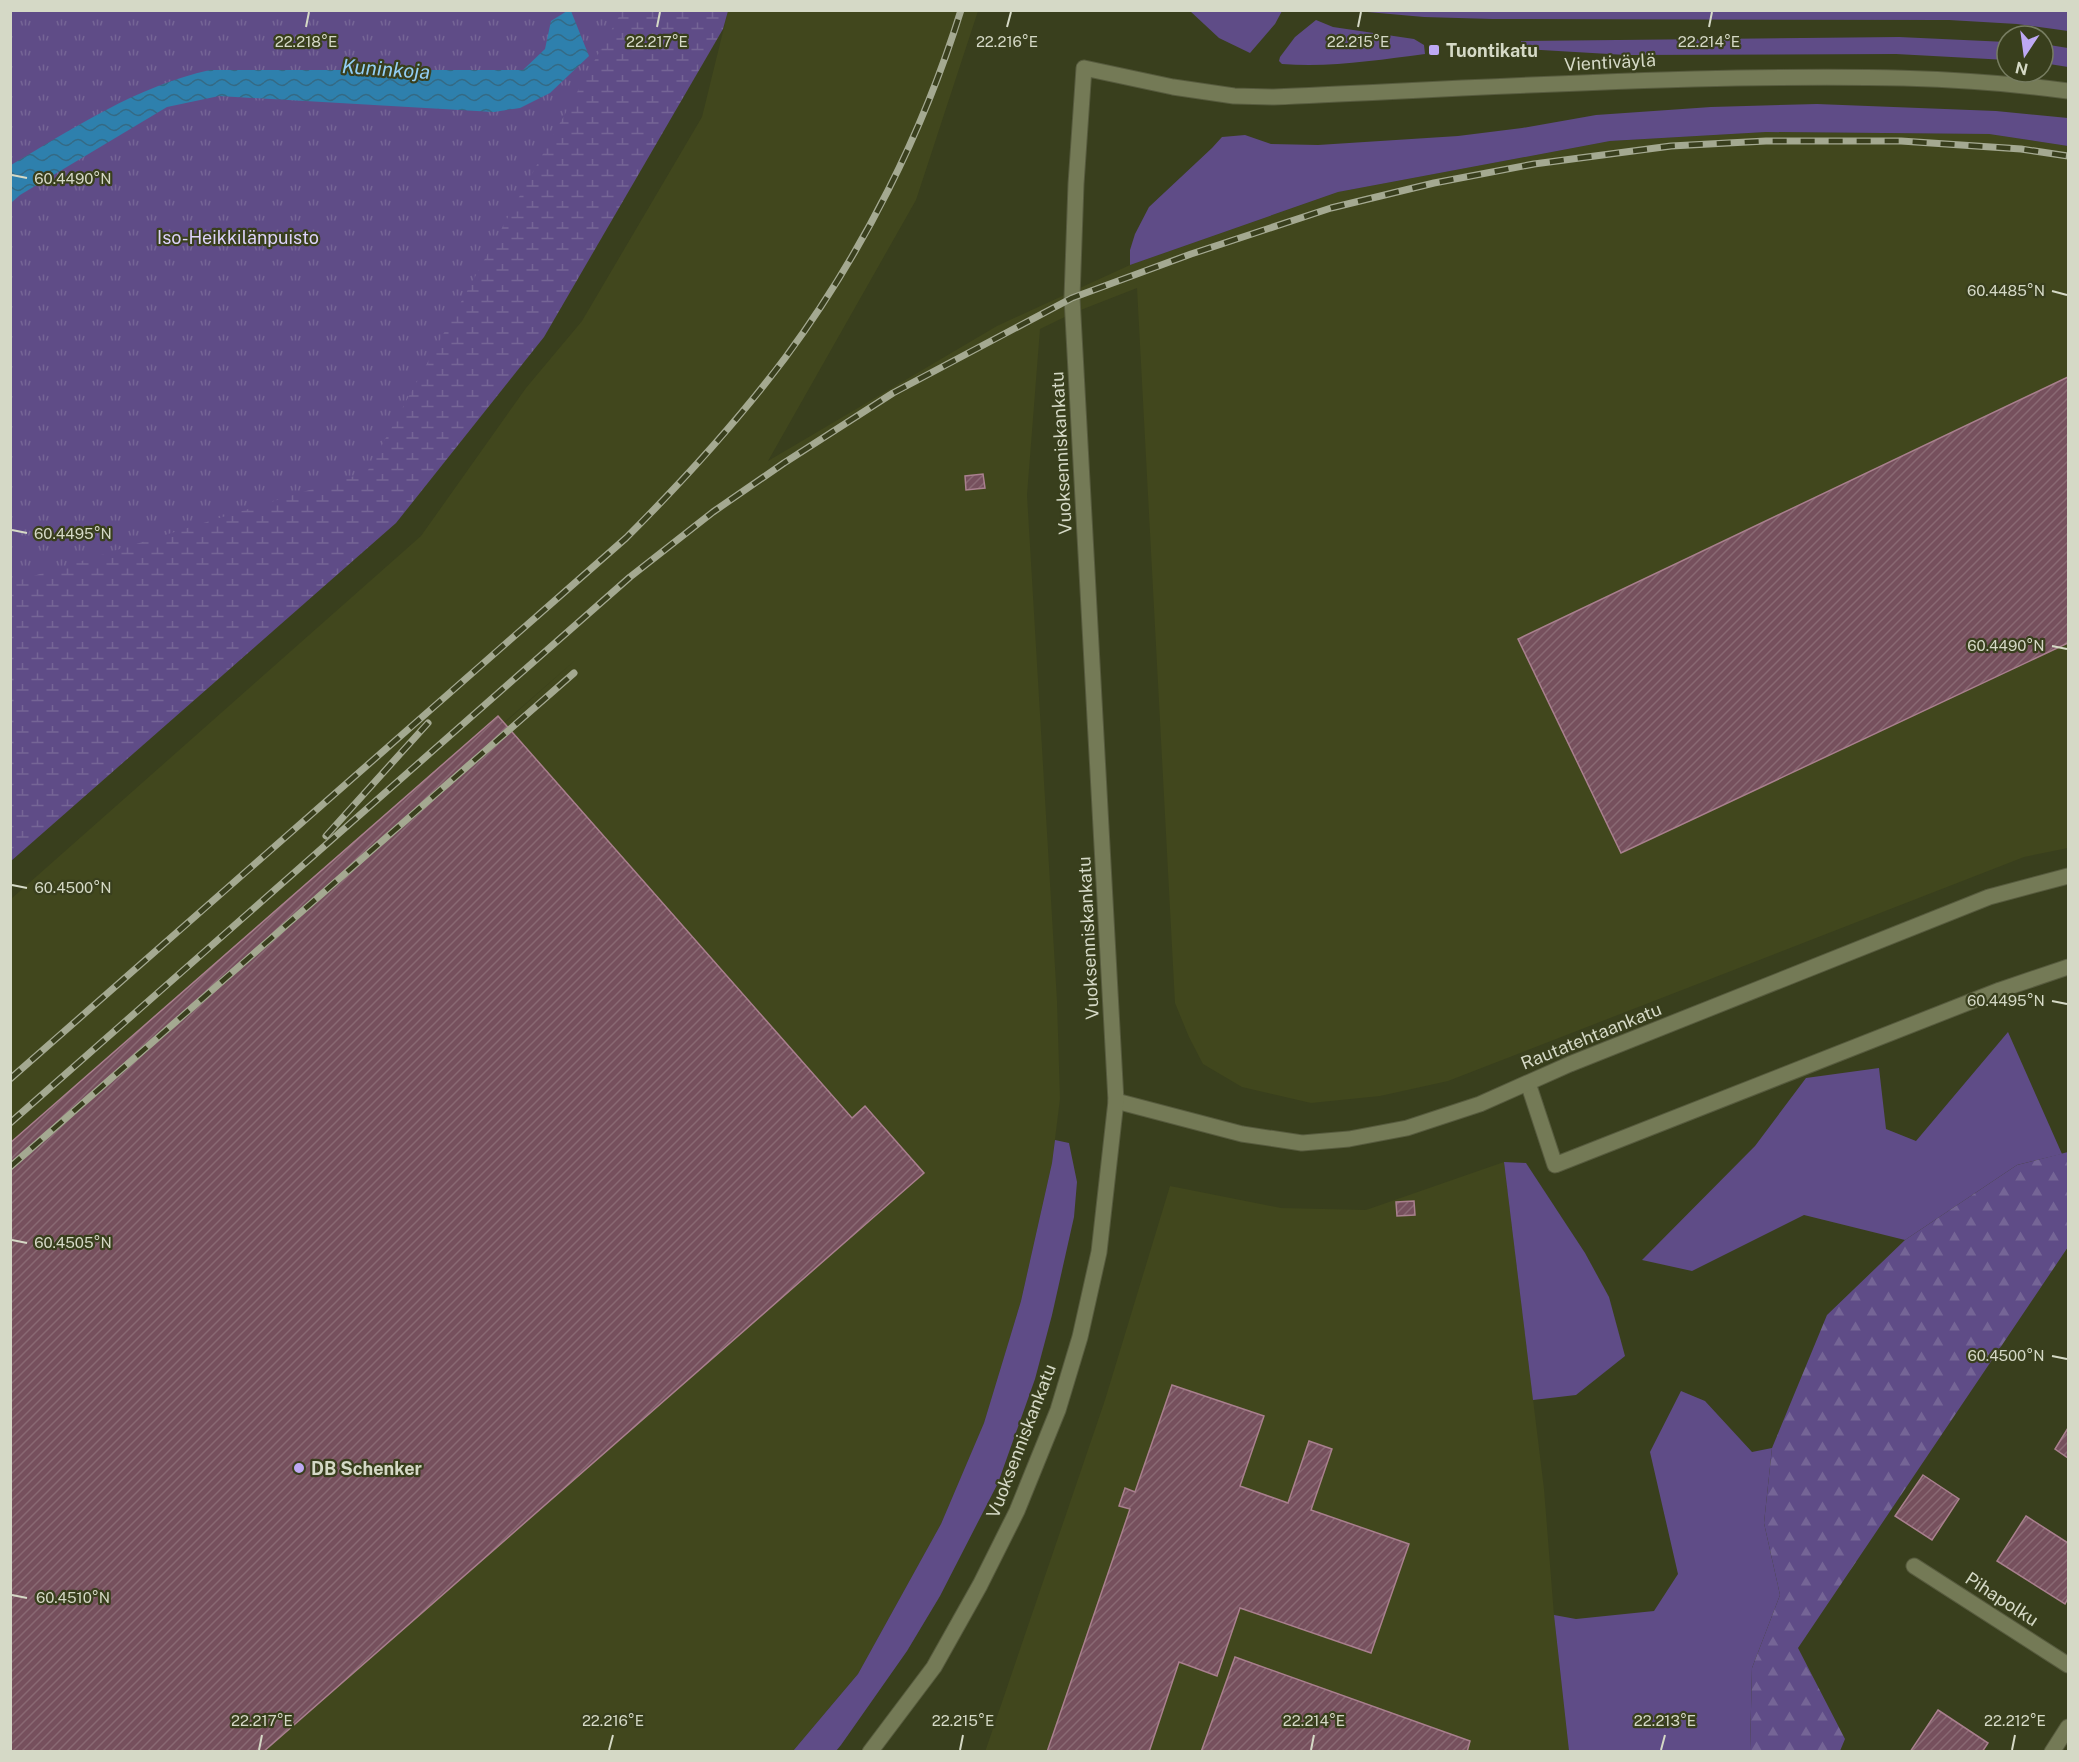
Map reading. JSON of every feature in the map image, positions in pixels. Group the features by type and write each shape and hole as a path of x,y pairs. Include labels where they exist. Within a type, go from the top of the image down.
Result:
{"street":[{"name":"Vientiväylä","path":"1084,68 1173,87 1244,97 1668,79 1838,76 1948,79 2068,91"},
{"name":"Vuoksenniskankatu","path":"870,1752 934,1667 980,1585 1017,1511 1058,1410 1080,1337 1099,1252 1116,1101 1072,298 1076,184 1084,68"},
{"name":"Rautatehtaankatu","path":"1116,1101 1242,1134 1302,1143 1349,1139 1407,1128 1480,1104 1989,897 2068,876"},
{"path":"1528,1083 1555,1165 2000,990 2068,967"},
{"name":"Pihapolku","path":"1914,1566 2068,1665"},
{"path":"2052,1752 2068,1727"}],"shaded area":[{"path":"728,11 978,11 916,200 768,461 997,326 1130,265 1338,192 1610,141 1766,132 1989,134 2068,146 2068,848 2024,857 1448,1081 1380,1096 1311,1103 1242,1087 1203,1064 1175,1003 1137,288 1073,313 1040,329 1027,495 1057,1001 1060,1099 1052,1163 1021,1301 984,1423 941,1524 858,1674 793,1751 11,1751 10,1160 580,656 11,1154 11,899 421,536 526,388 582,321 702,117"},
{"path":"1504,1162 1544,1489 1554,1615 1569,1751 985,1752 1105,1400 1170,1186 1281,1208 1366,1210"}],"green space":[{"path":"2068,10 2068,31 2055,29 2055,24 1949,20 1492,19 1424,17 1356,11"},
{"name":"Iso-Heikkilänpuisto","path":"11,11 622,11 367,472 11,583"},
{"name":"Iso-Heikkilänpuisto","path":"170,11 728,11 723,29 544,337 396,523 11,861 10,154"},
{"path":"1190,11 1282,11 1275,24 1250,53 1219,38"},
{"path":"1316,20 1333,27 1414,39 1424,45 1425,54 1336,64 1282,64 1279,61 1280,57 1295,37"},
{"path":"1899,37 1995,41 1995,59 1896,54 1626,55 1522,49 1521,41"},
{"path":"2055,46 2068,48 2068,67 2055,65"},
{"path":"1817,104 1996,111 2068,118 2068,146 1989,134 1766,132 1610,141 1338,192 1130,265 1130,250 1135,234 1149,207 1222,137 1245,135 1271,144 1318,145 1458,136 1596,115 1711,107"},
{"path":"2008,1032 2062,1154 2017,1165 1905,1240 1804,1215 1692,1271 1642,1260 1755,1146 1806,1078 1879,1068 1886,1129 1916,1141"},
{"path":"1055,1140 1069,1143 1077,1182 1074,1217 1035,1379 998,1483 940,1596 907,1651 841,1745 836,1751 793,1751 858,1674 941,1524 984,1423 1021,1301 1052,1163"},
{"path":"2068,1152 2068,1247 1798,1648 1845,1739 1840,1751 1750,1751 1752,1668 1780,1595 1764,1523 1772,1448 1827,1315 1905,1240 2017,1165"},
{"path":"1504,1162 1526,1163 1585,1253 1609,1297 1625,1356 1576,1395 1533,1400"},
{"path":"1681,1391 1705,1401 1752,1452 1772,1448 1764,1523 1780,1595 1752,1668 1750,1751 1569,1751 1554,1615 1576,1619 1654,1611 1678,1574 1650,1452"}],"water":[{"path":"571,11 589,56 550,93 520,108 494,112 219,96 167,107 20,195 11,203 11,165 82,123 132,97 183,77 210,70 523,70 545,49 551,21"}],"building":[{"path":"2068,377 2068,643 1621,853 1518,639"},
{"path":"983,474 985,488 966,490 965,476"},
{"name":"DB Schenker","path":"498,716 852,1118 865,1106 924,1173 263,1752 10,1752 10,1143"},
{"path":"1414,1201 1415,1215 1397,1216 1396,1202"},
{"path":"1172,1385 1264,1416 1240,1486 1288,1503 1309,1441 1332,1449 1311,1510 1409,1544 1371,1653 1240,1608 1217,1676 1179,1662 1149,1752 1047,1752 1130,1509 1119,1506 1125,1488 1135,1492"},
{"path":"2068,1428 2068,1458 2055,1449"},
{"path":"1923,1475 1959,1499 1932,1540 1895,1516"},
{"path":"2026,1516 2068,1543 2068,1598 2065,1604 1997,1561"},
{"path":"1235,1657 1470,1741 1467,1752 1201,1752"},
{"path":"1938,1710 1988,1743 1982,1752 1910,1752"}],"railway":[{"path":"10,1079 626,538 709,451 785,358 840,277 865,235 909,147 946,56 961,10"},
{"path":"10,1123 630,577 713,512 893,393 1072,298 1191,254 1331,208 1434,183 1534,164 1671,146 1766,141 1901,141 2021,149 2068,156"},
{"path":"10,1167 574,673"},
{"path":"326,836 428,723"}],"place":[{"name":"Tuontikatu","path":"1434,50"},
{"name":"DB Schenker","path":"299,1468"}],"water label":[{"name":"Kuninkoja","path":"386,69"}]}
